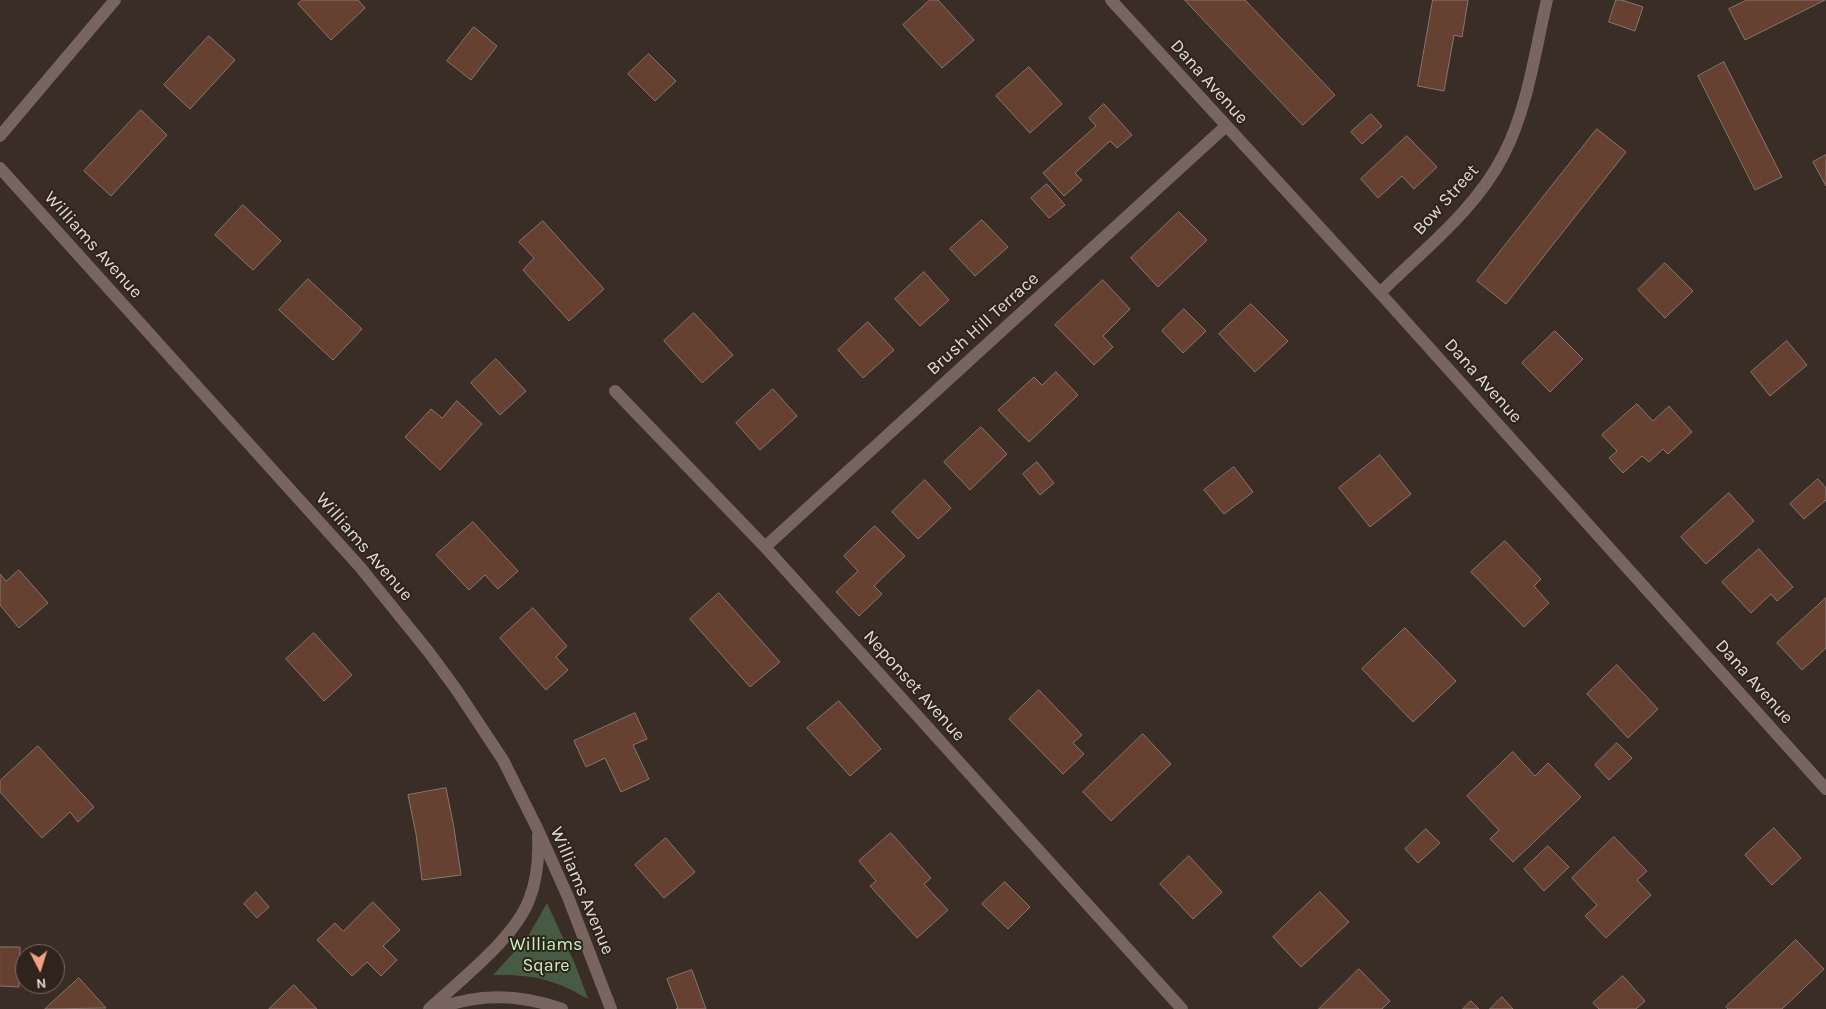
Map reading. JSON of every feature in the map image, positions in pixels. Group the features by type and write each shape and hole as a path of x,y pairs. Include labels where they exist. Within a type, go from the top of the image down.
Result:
{"street":[{"path":"0,136 115,0"},
{"name":"Dana Avenue","path":"1111,0 1380,293 1826,788"},
{"name":"Bow Street","path":"1380,293 1458,217 1492,176 1504,154 1522,106 1546,0"},
{"name":"Brush Hill Terrace","path":"765,547 1226,126"},
{"name":"Williams Avenue","path":"0,168 323,525 405,622 445,674 503,760 537,828 568,897 611,1009"},
{"name":"Neponset Avenue","path":"615,390 765,547 1182,1009"},
{"path":"429,1009 491,952 520,918 529,901 535,883 538,865 537,828"},
{"path":"436,1009 463,1001 509,997 530,1000 562,1009"}],"green space":[{"name":"Williams Sqare","path":"547,903 575,964 588,999 554,982 543,979 493,975 527,938"}],"building":[{"path":"302,0 358,0 365,8 331,40 298,4"},
{"path":"930,0 938,0 974,40 942,68 903,25"},
{"path":"1185,0 1245,0 1335,95 1303,125"},
{"path":"1433,0 1468,0 1462,37 1454,35 1444,91 1418,86"},
{"path":"1616,0 1622,0 1643,7 1635,31 1609,22"},
{"path":"1747,0 1825,0 1745,40 1729,9"},
{"path":"474,27 497,46 471,80 447,61"},
{"path":"209,36 235,60 190,109 164,85"},
{"path":"649,54 676,81 655,101 628,74"},
{"path":"1724,62 1782,177 1755,190 1698,76"},
{"path":"1029,67 1062,104 1030,133 996,96"},
{"path":"1104,104 1132,135 1117,148 1110,141 1075,173 1082,180 1064,196 1043,173 1096,126 1089,118"},
{"path":"141,110 167,135 111,196 84,171"},
{"path":"1371,114 1382,126 1362,144 1351,132"},
{"path":"1597,129 1626,152 1506,304 1477,281"},
{"path":"1407,136 1437,167 1414,189 1402,176 1378,198 1361,179"},
{"path":"1826,155 1826,186 1813,162"},
{"path":"1047,184 1065,205 1049,218 1031,198"},
{"path":"243,205 281,241 253,270 215,235"},
{"path":"1179,212 1207,240 1158,287 1131,258"},
{"path":"982,220 1008,247 975,276 950,249"},
{"path":"543,221 604,289 569,321 523,270 534,258 519,242"},
{"path":"1665,263 1693,291 1665,318 1638,290"},
{"path":"924,272 949,300 920,326 895,299"},
{"path":"308,279 362,329 333,360 279,310"},
{"path":"1103,280 1130,309 1103,336 1113,347 1094,365 1055,325"},
{"path":"1251,304 1288,341 1255,372 1219,334"},
{"path":"1184,309 1206,331 1183,353 1162,331"},
{"path":"694,313 733,355 702,383 664,341"},
{"path":"868,322 894,350 863,378 838,350"},
{"path":"1555,331 1583,359 1550,392 1522,363"},
{"path":"1787,341 1807,365 1770,396 1751,372"},
{"path":"496,359 526,391 500,415 471,383"},
{"path":"1056,372 1078,395 1029,442 998,410 1034,377 1042,385"},
{"path":"773,389 797,416 760,450 736,423"},
{"path":"457,401 482,424 440,470 405,437 431,409 442,418"},
{"path":"1637,404 1653,421 1669,406 1692,432 1668,454 1663,449 1649,462 1642,456 1623,473 1609,458 1617,451 1602,435"},
{"path":"981,427 1007,454 970,490 944,462"},
{"path":"1380,455 1411,494 1370,527 1339,488"},
{"path":"1037,462 1054,483 1040,495 1023,474"},
{"path":"1234,467 1253,492 1224,514 1204,490"},
{"path":"1818,479 1826,488 1826,500 1804,519 1790,504"},
{"path":"925,480 951,508 918,539 892,512"},
{"path":"1729,493 1754,521 1706,564 1681,537"},
{"path":"473,522 518,571 498,589 485,575 469,590 436,555"},
{"path":"875,526 905,556 874,586 882,594 859,616 836,592 858,571 844,556"},
{"path":"1505,541 1541,579 1534,586 1549,603 1524,627 1471,572"},
{"path":"1759,549 1793,587 1777,601 1771,594 1751,613 1722,582"},
{"path":"19,570 48,603 19,628 0,605 0,574 6,581"},
{"path":"719,593 780,662 750,687 690,619"},
{"path":"1826,598 1826,648 1802,670 1777,643"},
{"path":"533,608 567,646 556,657 568,670 546,690 500,638"},
{"path":"1405,628 1456,681 1413,722 1362,669"},
{"path":"314,633 352,675 324,701 286,659"},
{"path":"1617,665 1658,709 1628,738 1587,694"},
{"path":"1039,690 1082,735 1073,743 1084,754 1063,774 1009,719"},
{"path":"839,701 881,749 850,776 807,728"},
{"path":"635,713 647,739 633,745 649,779 621,792 605,758 586,767 574,741"},
{"path":"1143,734 1171,764 1111,821 1083,792"},
{"path":"1617,743 1632,758 1609,780 1595,765"},
{"path":"38,746 94,807 78,822 70,812 42,838 0,792 0,781"},
{"path":"1513,752 1535,776 1548,763 1581,797 1513,862 1490,839 1499,830 1467,796"},
{"path":"446,788 461,875 422,880 416,834 408,795"},
{"path":"1774,828 1801,858 1772,885 1745,855"},
{"path":"1426,829 1440,843 1418,863 1405,849"},
{"path":"891,833 931,878 924,884 948,910 917,938 870,886 876,881 859,861"},
{"path":"1614,837 1647,871 1637,880 1651,895 1606,938 1585,916 1597,905 1572,878"},
{"path":"666,838 695,872 664,898 635,865"},
{"path":"1548,846 1569,867 1544,891 1524,869"},
{"path":"1189,856 1222,892 1193,919 1160,884"},
{"path":"1005,882 1030,907 1008,929 982,904"},
{"path":"256,892 269,907 257,918 244,904"},
{"path":"1320,892 1349,922 1301,967 1273,937"},
{"path":"373,902 400,930 383,946 397,960 381,976 367,962 352,976 317,940 335,923 343,931"},
{"path":"1796,940 1824,969 1782,1009 1728,1009 1726,1007"},
{"path":"0,947 15,947 15,987 0,986"},
{"path":"1359,969 1390,1001 1382,1009 1319,1009"},
{"path":"692,970 706,1009 676,1009 678,1008 667,979"},
{"path":"1623,976 1645,1001 1636,1009 1599,1009 1593,1003"},
{"path":"79,978 106,1008 45,1009 61,994 65,994 65,991"},
{"path":"294,985 317,1009 269,1009"},
{"path":"1502,997 1513,1009 1490,1009"},
{"path":"1471,1001 1479,1009 1463,1009"}]}
